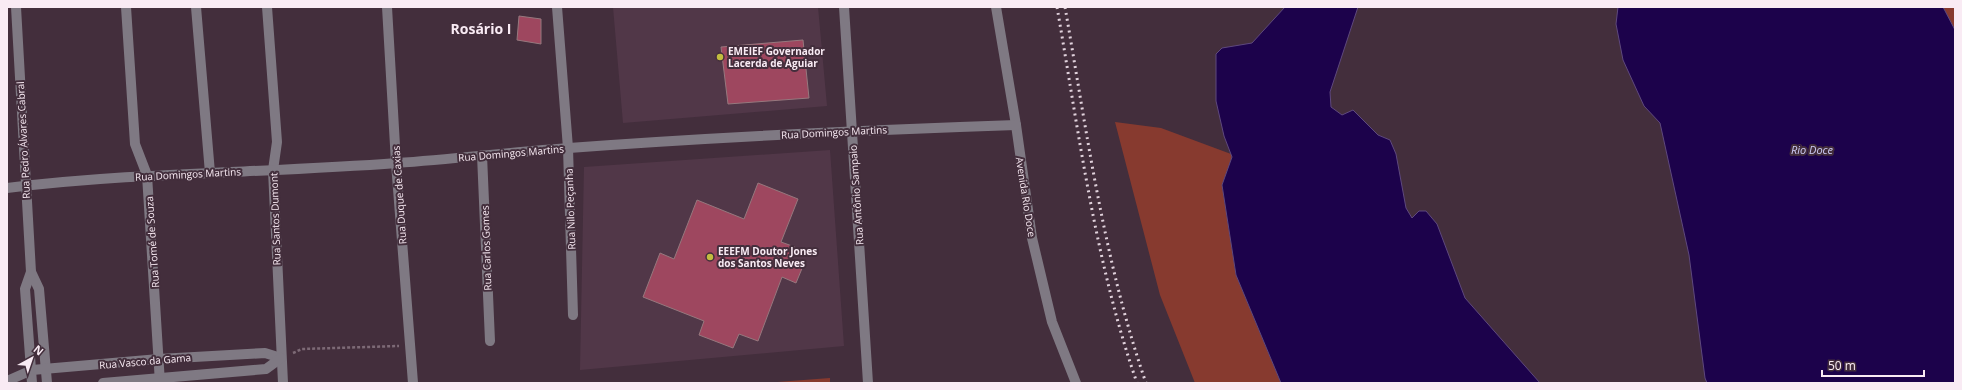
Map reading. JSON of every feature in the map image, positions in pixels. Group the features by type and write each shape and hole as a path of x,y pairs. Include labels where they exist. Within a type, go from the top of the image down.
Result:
{"street":[{"name":"Rua Pedro Álvares Cabral","path":"16,7 31,272 39,289 47,383"},
{"name":"Rua Tomé de Souza","path":"126,7 135,144 147,175 160,381"},
{"path":"196,7 210,173"},
{"name":"Rua Santos Dumont","path":"267,7 277,142 273,170 283,383"},
{"name":"Rua Duque de Caxias","path":"387,7 396,163 412,346 413,383"},
{"name":"Rua Nilo Peçanha","path":"557,7 568,148 573,315"},
{"name":"Rua Antônio Sampaio","path":"844,7 868,383"},
{"name":"Avenida Rio Doce","path":"996,7 1016,125 1032,238 1052,322 1076,383"},
{"name":"Rua Domingos Martins","path":"7,188 25,185 147,175 396,163 568,148 852,130 1016,125"},
{"name":"Rua Carlos Gomes","path":"482,155 490,341"},
{"name":"Rua Pedro Álvares Cabral","path":"31,272 25,289 32,383"},
{"name":"Rua Vasco da Gama","path":"12,381 32,370 159,359 265,353 281,358"},
{"name":"Rua Vasco da Gama","path":"103,383 160,381 266,369 281,358"}],"path":[{"path":"281,358 302,349 412,346"}],"shaded area":[{"name":"EMEIEF Governador Lacerda de Aguiar","path":"613,7 818,7 827,106 623,123"},
{"path":"1943,7 1955,7 1955,30"},
{"path":"1115,122 1161,128 1231,154 1232,157 1222,185 1236,275 1281,383 1195,383 1160,295"},
{"name":"EEEFM Doutor Jones dos Santos Neves","path":"830,150 844,346 580,370 584,167"},
{"path":"830,378 830,383 764,383"}],"water":[{"path":"1285,7 1358,7 1330,92 1331,107 1342,115 1353,110 1378,135 1390,140 1396,154 1406,208 1412,218 1419,211 1426,211 1437,224 1465,298 1540,383 1281,383 1236,275 1222,185 1232,157 1224,136 1216,101 1216,54 1222,48 1252,43"},
{"name":"Rio Doce","path":"1618,7 1943,7 1955,30 1955,383 1707,383 1705,378 1689,255 1660,123 1644,106 1623,60 1616,24"}],"building":[{"path":"519,16 541,19 541,44 517,40"},
{"path":"803,40 809,98 728,104 721,47"},
{"path":"758,183 798,199 781,242 795,247 789,261 803,266 796,283 782,277 758,341 739,334 733,348 699,335 704,321 643,297 660,253 674,259 697,200 744,219"}],"railway":[{"path":"1057,7 1099,244 1122,337 1137,383"},
{"path":"1065,7 1089,149 1108,244 1131,337 1146,383"}],"place":[{"name":"EMEIEF Governador Lacerda de Aguiar","path":"720,57"},
{"name":"EEEFM Doutor Jones dos Santos Neves","path":"710,257"}],"district":[{"name":"Rosário I","path":"481,29"}]}
